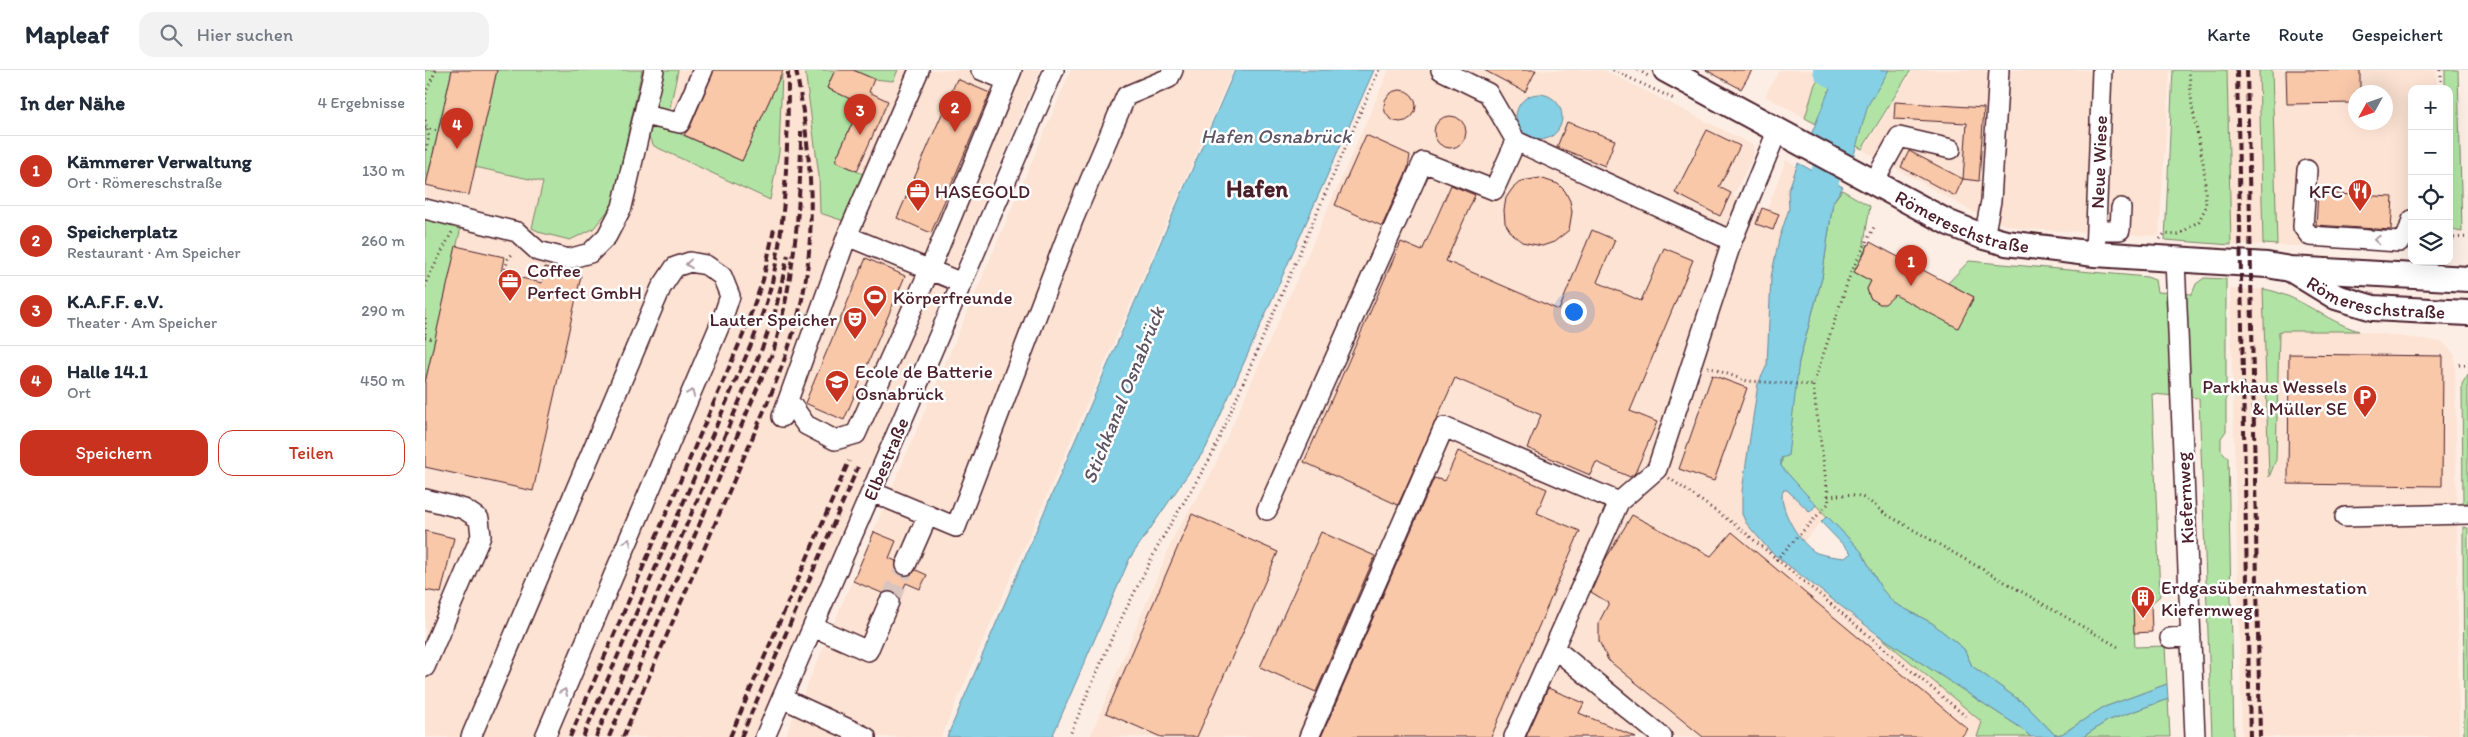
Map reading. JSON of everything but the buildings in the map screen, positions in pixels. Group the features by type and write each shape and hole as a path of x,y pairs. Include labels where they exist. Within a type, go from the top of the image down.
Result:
{"main road":[{"name":"Römereschstraße","path":"1666,70 1949,223 2006,244 2095,254 2267,264 2290,269 2468,278"},
{"name":"Römereschstraße","path":"2290,269 2335,297 2373,308 2468,313"}],"street":[{"path":"425,209 517,232 538,251 568,259 590,252 607,236 622,207 654,70"},
{"path":"645,115 680,123 703,70"},
{"path":"919,70 847,236 785,409 806,425 835,440 856,434 930,269 1010,76 981,70"},
{"name":"Elbestraße","path":"765,737 1054,70"},
{"path":"872,492 956,527 1073,220 1126,96 1169,78 1173,70"},
{"path":"1441,70 1488,93 1516,141 1732,241"},
{"path":"1984,237 1991,201 1999,70"},
{"name":"Neue Wiese","path":"2095,254 2102,70"},
{"path":"1514,737 1619,502 1657,469 1732,241 1778,129"},
{"path":"1874,182 1899,137 1951,149"},
{"path":"1267,510 1423,162 1494,190 1516,141"},
{"path":"2307,170 2303,227 2310,236 2399,242 2407,236 2408,233"},
{"path":"2096,230 2120,230 2121,208"},
{"path":"847,236 930,269 962,284"},
{"name":"Kiefernweg","path":"2175,260 2195,737"},
{"path":"471,737 661,288 675,267 690,262 706,265 722,276 730,296 722,320 545,737"},
{"path":"1309,737 1444,427 1619,502"},
{"path":"425,499 464,509 479,519 481,536 425,667"},
{"path":"2345,517 2468,514"},
{"path":"906,565 928,515"},
{"path":"813,627 868,651 889,602"},
{"path":"2170,638 2191,636"},
{"path":"1554,648 1662,737"},
{"path":"782,698 866,737"}],"path":[{"path":"425,104 426,93 436,70"},
{"path":"1069,737 1122,616 1160,542 1211,456 1379,70"},
{"path":"1613,70 1675,100 1681,98"},
{"path":"2179,235 2199,221 2206,208 2204,167 2192,106 2189,70"},
{"path":"2441,70 2441,85"},
{"path":"425,120 425,129 429,137 425,153"},
{"path":"425,129 438,132"},
{"path":"425,288 427,280 452,232 456,216"},
{"path":"1777,558 1829,503 1811,385 1851,272 1874,227"},
{"path":"2453,238 2468,238"},
{"path":"504,274 508,258 526,240"},
{"path":"425,318 425,336 435,340"},
{"path":"1693,362 1747,381 1811,385"},
{"path":"2459,365 2468,365"},
{"path":"1657,469 1737,526 1777,558 1969,719"},
{"path":"1828,496 1855,493 1865,497 1884,513 2119,648"}],"shaded area":[{"path":"425,70 805,70 819,176 820,213 865,175 835,161 827,88 835,70 853,70 874,79 893,81 898,70 1040,70 753,737 425,737"},
{"path":"1071,70 1233,70 941,737 785,737"},
{"path":"1389,70 1604,70 1753,145 1754,155 1733,196 1767,210 1786,160 1870,206 1864,243 1868,245 1870,242 1974,297 1863,494 1827,516 1786,561 1983,722 1977,737 1090,737 1176,532 1210,476"},
{"path":"1779,70 1824,70 1815,84 1805,118 1765,96"},
{"path":"1913,70 2170,70 2159,236 2024,229 2004,224 1982,217 1863,150"},
{"path":"2227,70 2259,70 2263,244 2231,245"},
{"path":"2272,70 2436,70 2437,85 2408,85 2407,251 2277,245"},
{"path":"2230,289 2263,289 2269,476 2276,460 2278,330 2359,331 2443,342 2455,355 2459,737 2242,737"}],"green space":[{"path":"425,70 452,70 426,185 425,185"},
{"path":"497,70 642,70 612,206 593,229 570,240 542,233 532,228 543,182 475,167"},
{"path":"663,70 678,70 669,112 661,110 656,104"},
{"path":"805,70 835,70 827,88 861,104 835,161 865,175 844,221 820,213 819,176"},
{"path":"853,70 898,70 893,81 874,79"},
{"path":"1824,70 1911,70 1862,149 1805,118 1815,84"},
{"path":"2173,70 2227,70 2231,245 2165,240"},
{"path":"2259,70 2272,70 2277,245 2263,244"},
{"path":"2445,70 2458,70 2462,232 2453,230 2453,85 2445,85"},
{"path":"782,72 779,152 770,200 654,146 648,136 650,129 655,126 669,129 742,161"},
{"path":"1842,190 1870,206 1864,243 1868,245 1854,272 1871,281 1867,289 1870,298 1880,304 1893,293 1958,327 1974,297 1948,283 1969,261 2147,277 2155,280 2157,292 2192,294 2196,284 2204,278 2226,279 2226,431 2221,438 2221,450 2228,458 2234,737 2212,737 2199,398 2152,394 2160,596 2151,604 2133,605 2135,647 2165,646 2167,684 2102,708 2062,734 2055,735 2026,705 1972,666 1964,649 1932,623 1894,603 1881,589 1861,551 1795,484 1781,466 1799,361 1822,278 1833,202"},
{"path":"425,219 461,227 425,383"},
{"path":"2263,289 2288,296 2347,327 2359,331 2279,331 2276,460 2269,477"},
{"path":"2468,374 2468,503 2463,503 2462,384"},
{"path":"2463,527 2468,528 2468,737 2464,737"},
{"path":"1877,634 2018,726 2031,737 1977,737 1982,722"},
{"path":"2168,699 2170,737 2083,737 2107,721"}],"water":[{"name":"Hafen Osnabrück","path":"1235,70 1374,70 1206,448 1130,558 1052,737 947,737"},
{"path":"1837,70 1889,70 1868,105 1850,169 1807,145"},
{"path":"1544,94 1548,95 1558,104 1561,108 1561,126 1552,136 1544,140 1534,140 1526,136 1517,126 1516,112 1520,104 1530,95"},
{"path":"1798,163 1843,187 1833,202 1822,278 1799,361 1788,456 1781,458 1781,466 1816,505 1810,512 1787,490 1783,490 1782,497 1787,516 1804,543 1817,553 1827,556 1845,558 1851,553 1821,522 1827,516 1861,551 1881,588 1894,603 1932,623 1964,649 1972,666 2026,705 2055,735 2062,734 2102,708 2167,684 2168,699 2107,721 2083,737 2031,737 2018,726 1877,634 1771,552 1746,523 1742,514 1742,491 1758,384 1767,365 1771,277 1779,239 1789,209 1788,192"}],"waterway":[{"path":"1828,70 1856,84"},
{"path":"1813,217 1847,103 1865,70"}],"tunnel":[{"path":"889,602 906,565"}],"railway":[{"path":"583,737 753,340 768,297 777,257 784,204 788,70"},
{"path":"623,737 768,400 789,346 797,319 804,291 808,262 811,213 807,142 796,70"},
{"path":"2237,70 2250,737"},
{"path":"2247,70 2260,737"},
{"path":"609,737 774,349 787,295 795,241 800,186 801,131"},
{"path":"570,737 743,335 763,280 774,229"},
{"path":"596,737 763,346 775,312 788,255"},
{"path":"730,737 849,461"},
{"path":"741,737 858,467"}],"place":[{"name":"Speicherplatz","path":"955,132"},
{"name":"K.A.F.F. e.V.","path":"860,135"},
{"name":"Halle 14.1","path":"457,149"},
{"name":"HASEGOLD","path":"918,212"},
{"name":"KFC","path":"2360,212"},
{"name":"Kämmerer Verwaltung","path":"1911,286"},
{"name":"Coffee Perfect GmbH","path":"510,302"},
{"name":"Körperfreunde","path":"875,318"},
{"name":"Lauter Speicher","path":"855,340"},
{"name":"Ecole de Batterie Osnabrück","path":"837,403"},
{"name":"Parkhaus Wessels & Müller SE","path":"2365,418"},
{"name":"Erdgasübernahmestation Kiefernweg","path":"2143,619"}],"district":[{"name":"Hafen","path":"1257,188"}],"water label":[{"name":"Stichkanal Osnabrück","path":"1123,395"}]}
